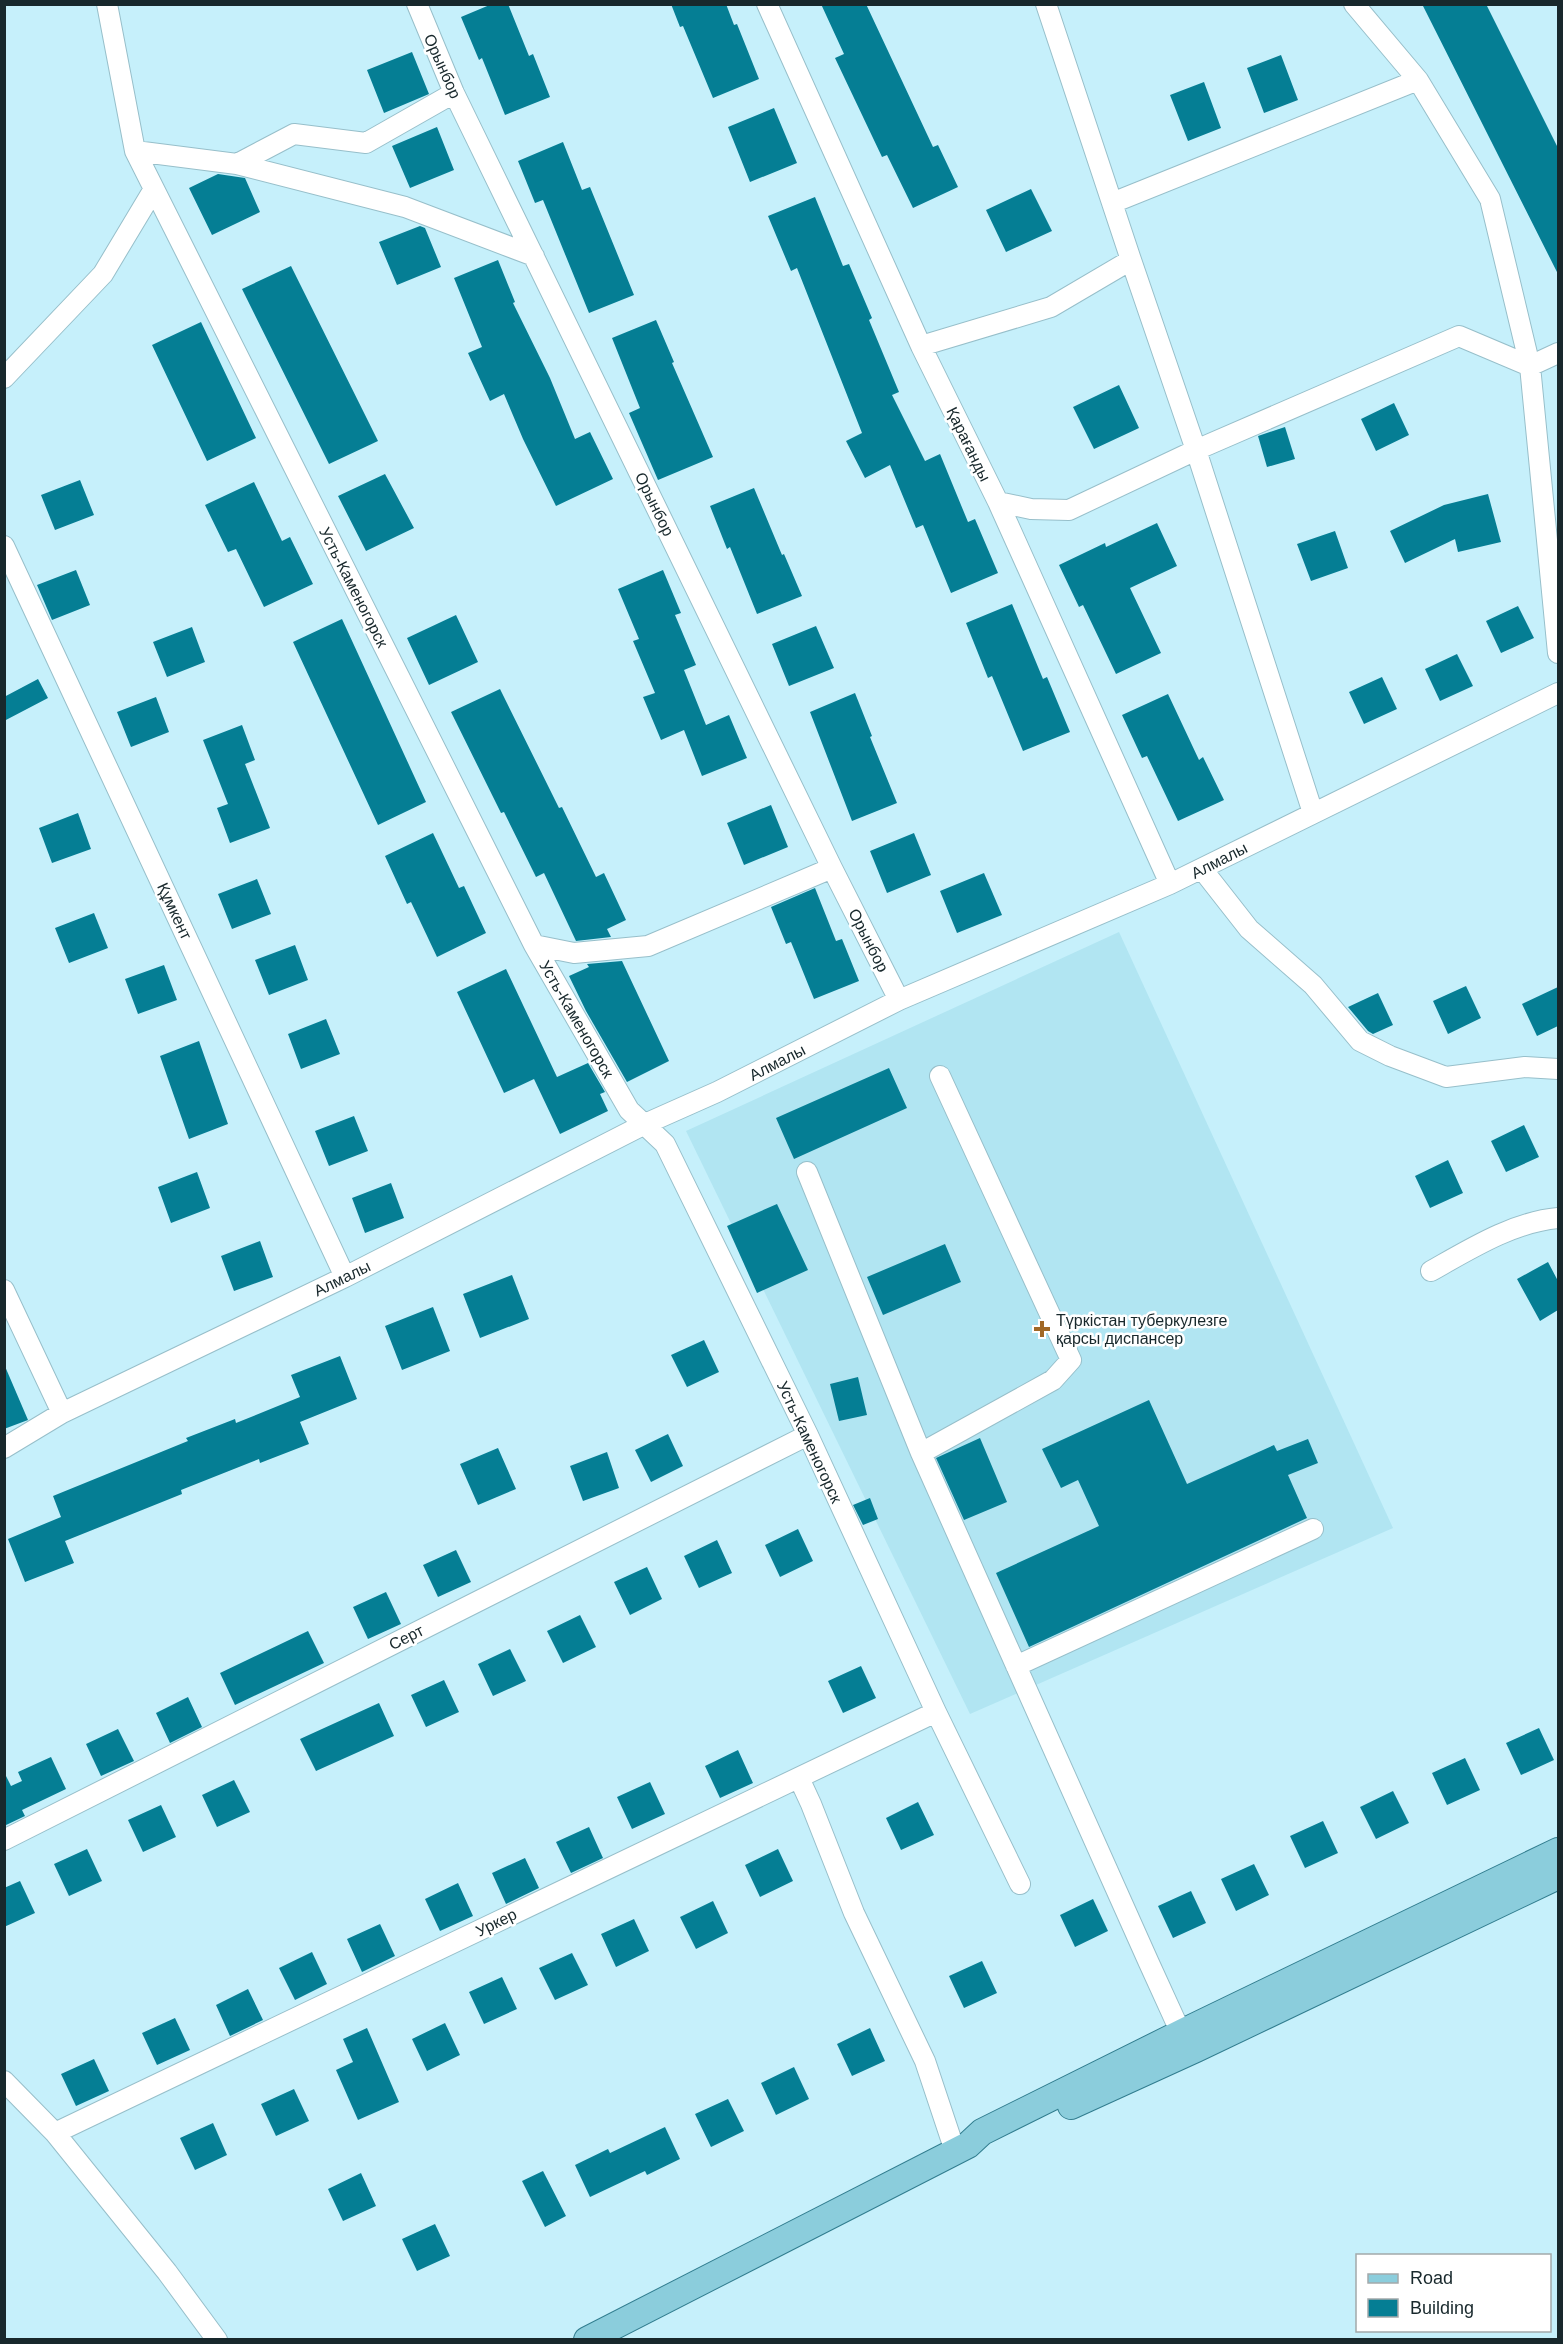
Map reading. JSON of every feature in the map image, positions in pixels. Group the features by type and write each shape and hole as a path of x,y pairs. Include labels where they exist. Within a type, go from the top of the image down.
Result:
{"main road":[{"path":"586,2340 627,2330 962,2148 982,2132 1558,1851"},
{"path":"962,2148 985,2146 1038,2122 1558,1876"}],"street":[{"name":"Усть-Каменогорск","path":"107,4 135,150 534,945 629,1110 665,1144 808,1435 936,1712 1020,1884"},
{"name":"Орынбор","path":"417,4 454,93 832,868 899,1000"},
{"name":"Қарағанды","path":"767,4 921,346 998,502 1170,884"},
{"path":"1046,4 1196,450 1313,813"},
{"path":"1354,4 1418,80 1490,199 1530,366 1558,653"},
{"path":"1112,203 1418,80"},
{"path":"237,164 294,134 366,143 454,93"},
{"path":"135,150 237,164 405,207 534,256"},
{"path":"4,378 103,274 154,189"},
{"path":"921,346 1052,307 1131,260"},
{"path":"998,502 1031,509 1069,510 1196,450 1460,336 1530,366 1558,353"},
{"name":"Құмкент","path":"4,546 345,1277"},
{"name":"Алмалы","path":"4,1448 62,1413 345,1277 645,1124 717,1092 899,1000 1170,884 1558,693"},
{"path":"534,945 574,953 648,946 832,868"},
{"path":"1202,869 1249,929 1313,985 1360,1041 1390,1056 1446,1077 1525,1067 1558,1069"},
{"path":"921,1453 1053,1380 1071,1360 940,1076"},
{"path":"807,1172 921,1453 1149,1963 1175,2020 1183,2032"},
{"path":"1431,1271 1477,1245 1536,1220 1558,1218"},
{"path":"4,1290 62,1413"},
{"name":"Серт","path":"4,1840 808,1435"},
{"path":"1016,1666 1313,1529"},
{"name":"Уркер","path":"56,2133 936,1712"},
{"path":"799,1778 812,1804 854,1913 925,2061 962,2148"},
{"path":"4,2081 56,2133 167,2272 216,2340"}],"shaded area":[{"name":"Түркістан туберкулезге қарсы диспансер","path":"1119,932 1393,1528 970,1714 686,1131"}],"building":[{"path":"492,4 508,4 529,56 533,54 550,97 505,115 482,58 479,60 461,17"},
{"path":"671,4 726,4 734,25 737,24 759,79 713,98 683,26 680,27"},
{"path":"821,4 866,4 933,147 938,145 958,187 913,208 887,155 882,157 835,58 844,54"},
{"path":"1422,4 1486,4 1558,148 1558,274"},
{"path":"412,52 429,94 384,113 367,70"},
{"path":"1281,55 1298,100 1264,113 1247,68"},
{"path":"1204,82 1221,128 1188,141 1170,95"},
{"path":"774,108 797,163 750,182 728,127"},
{"path":"437,127 454,170 410,188 392,146"},
{"path":"563,142 582,190 590,187 634,295 589,313 543,200 535,203 518,161"},
{"path":"218,174 245,178 260,212 212,235 189,188"},
{"path":"1031,189 1052,231 1006,252 986,210"},
{"path":"815,197 843,266 849,264 872,318 869,320 899,392 892,395 925,461 940,454 968,522 975,519 998,573 951,593 923,525 916,528 890,465 865,478 846,441 862,433 797,268 791,271 768,216"},
{"path":"420,226 425,228 441,267 397,285 379,242"},
{"path":"498,260 515,302 513,303 550,378 575,439 590,432 613,479 556,506 504,394 490,401 468,353 482,347 454,278"},
{"path":"291,266 378,441 329,464 242,289"},
{"path":"656,320 713,457 658,480 629,413 640,408 612,338"},
{"path":"201,322 256,438 207,461 152,345"},
{"path":"1119,385 1139,428 1094,449 1073,407"},
{"path":"1394,403 1409,435 1376,451 1361,419"},
{"path":"1285,427 1295,459 1267,467 1258,436"},
{"path":"385,474 414,528 366,551 338,496"},
{"path":"80,480 94,515 55,530 41,495"},
{"path":"254,482 282,541 290,537 313,584 264,607 236,549 228,552 205,505"},
{"path":"754,488 802,596 757,614 730,547 727,549 710,506"},
{"path":"1488,494 1501,542 1458,552 1455,539 1405,563 1390,531 1444,505"},
{"path":"1157,523 1177,566 1130,588 1161,653 1116,674 1083,605 1079,607 1059,565 1105,543 1106,547"},
{"path":"1335,531 1348,568 1311,581 1297,544"},
{"path":"76,570 90,605 52,620 37,585"},
{"path":"663,570 681,613 675,615 696,665 684,670 706,725 729,715 747,758 702,776 684,730 661,740 643,697 655,693 633,641 639,639 618,589"},
{"path":"1012,604 1043,679 1047,677 1070,732 1023,751 992,676 988,678 966,623"},
{"path":"1518,606 1534,638 1501,653 1486,621"},
{"path":"456,615 478,662 429,685 407,638"},
{"path":"342,619 426,802 378,825 293,642"},
{"path":"816,626 834,668 789,686 772,644"},
{"path":"192,627 205,662 167,677 153,642"},
{"path":"1457,654 1473,686 1440,701 1425,669"},
{"path":"1382,677 1397,709 1364,724 1349,692"},
{"path":"38,679 48,698 4,721 4,697"},
{"path":"500,689 596,877 604,873 626,920 607,929 611,937 576,941 544,873 536,877 504,812 501,813 451,712"},
{"path":"855,693 897,803 852,821 810,712"},
{"path":"1168,694 1199,760 1203,757 1224,800 1178,821 1147,756 1142,758 1122,715"},
{"path":"156,697 169,732 131,747 117,712"},
{"path":"242,725 255,760 245,764 270,828 230,843 217,808 228,804 203,740"},
{"path":"771,805 788,847 744,865 727,823"},
{"path":"78,813 91,849 52,863 39,828"},
{"path":"433,833 459,888 464,886 486,933 437,957 411,902 407,904 385,856"},
{"path":"914,833 931,875 887,893 870,851"},
{"path":"984,873 1002,915 957,933 940,891"},
{"path":"257,879 271,914 232,929 218,894"},
{"path":"815,888 836,941 842,939 859,981 814,999 791,942 786,944 771,907"},
{"path":"94,913 108,948 69,963 55,928"},
{"path":"295,945 308,980 269,995 255,960"},
{"path":"622,961 669,1061 627,1082 586,1011 569,976 589,967 587,964"},
{"path":"164,965 177,1000 138,1014 125,979"},
{"path":"506,969 557,1077 588,1063 605,1092 600,1094 608,1111 560,1134 534,1079 504,1093 457,992"},
{"path":"1466,986 1481,1018 1448,1034 1433,1001"},
{"path":"1558,987 1558,1026 1537,1036 1522,1004"},
{"path":"1378,993 1393,1025 1373,1034 1348,1007"},
{"path":"326,1019 340,1054 301,1069 288,1034"},
{"path":"199,1041 228,1124 189,1139 160,1056"},
{"path":"889,1068 907,1108 794,1159 776,1118"},
{"path":"354,1116 368,1151 329,1166 315,1131"},
{"path":"1524,1125 1539,1157 1506,1172 1491,1141"},
{"path":"1448,1160 1463,1193 1430,1208 1415,1176"},
{"path":"197,1172 210,1208 171,1223 158,1187"},
{"path":"391,1183 404,1218 365,1233 352,1198"},
{"path":"777,1204 808,1270 757,1293 727,1226"},
{"path":"260,1241 273,1277 234,1291 221,1256"},
{"path":"945,1244 961,1282 883,1315 867,1277"},
{"path":"1548,1262 1558,1281 1558,1310 1540,1321 1517,1279"},
{"path":"512,1275 529,1319 480,1338 463,1294"},
{"path":"433,1307 450,1351 402,1370 385,1326"},
{"path":"704,1340 719,1372 687,1387 671,1355"},
{"path":"340,1356 357,1399 300,1422 309,1444 260,1463 259,1459 181,1490 182,1494 65,1541 74,1563 25,1582 8,1539 61,1517 53,1496 188,1441 186,1438 235,1419 236,1423 300,1397 291,1375"},
{"path":"4,1364 28,1420 4,1429"},
{"path":"858,1377 867,1415 839,1421 830,1384"},
{"path":"1149,1400 1187,1484 1274,1445 1277,1451 1308,1439 1318,1463 1288,1475 1307,1518 1029,1647 996,1573 1099,1526 1078,1480 1061,1488 1042,1449"},
{"path":"668,1434 683,1466 651,1482 635,1450"},
{"path":"980,1438 1007,1502 964,1520 936,1458"},
{"path":"498,1448 516,1489 478,1505 460,1464"},
{"path":"607,1452 619,1488 583,1501 570,1466"},
{"path":"870,1498 878,1519 863,1525 853,1505"},
{"path":"798,1529 813,1561 780,1577 765,1545"},
{"path":"717,1540 732,1573 699,1588 684,1556"},
{"path":"456,1550 471,1582 438,1597 423,1565"},
{"path":"647,1567 662,1599 630,1615 614,1582"},
{"path":"386,1592 401,1624 368,1639 353,1607"},
{"path":"580,1615 596,1647 563,1663 547,1631"},
{"path":"308,1631 324,1663 235,1705 220,1673"},
{"path":"510,1649 526,1681 493,1696 478,1664"},
{"path":"861,1666 876,1698 843,1713 828,1681"},
{"path":"444,1680 459,1712 426,1727 411,1695"},
{"path":"188,1697 202,1727 170,1743 156,1713"},
{"path":"379,1703 394,1736 316,1771 300,1739"},
{"path":"1539,1728 1554,1760 1521,1775 1506,1743"},
{"path":"118,1729 134,1761 101,1776 86,1744"},
{"path":"738,1750 753,1783 720,1798 705,1766"},
{"path":"51,1757 66,1789 22,1810 25,1816 4,1826 4,1772 11,1786 22,1781 18,1772"},
{"path":"1465,1758 1480,1790 1447,1805 1432,1773"},
{"path":"234,1780 250,1812 217,1827 202,1795"},
{"path":"650,1782 665,1814 632,1829 617,1797"},
{"path":"1393,1791 1409,1823 1376,1839 1360,1807"},
{"path":"918,1802 934,1835 901,1850 886,1818"},
{"path":"161,1805 176,1837 143,1852 128,1820"},
{"path":"1323,1821 1338,1853 1305,1868 1290,1836"},
{"path":"589,1827 603,1858 571,1873 556,1842"},
{"path":"87,1849 102,1881 69,1896 54,1864"},
{"path":"778,1849 793,1881 760,1897 745,1865"},
{"path":"525,1858 539,1888 506,1904 492,1873"},
{"path":"1254,1864 1269,1895 1236,1911 1221,1879"},
{"path":"20,1881 35,1913 4,1927 4,1888"},
{"path":"458,1883 473,1916 440,1931 425,1899"},
{"path":"1191,1891 1206,1923 1173,1938 1158,1906"},
{"path":"1093,1899 1108,1931 1075,1947 1060,1915"},
{"path":"713,1901 728,1933 696,1949 680,1917"},
{"path":"634,1919 649,1951 616,1967 601,1934"},
{"path":"380,1924 395,1956 362,1972 347,1939"},
{"path":"312,1952 327,1984 295,2000 279,1968"},
{"path":"572,1953 588,1985 555,2000 539,1968"},
{"path":"982,1961 997,1993 964,2008 949,1976"},
{"path":"502,1977 517,2009 484,2024 469,1992"},
{"path":"248,1989 263,2020 230,2036 216,2005"},
{"path":"175,2018 190,2050 157,2065 142,2033"},
{"path":"445,2023 460,2055 427,2071 412,2039"},
{"path":"367,2028 399,2102 358,2120 336,2070 353,2062 343,2039"},
{"path":"870,2028 885,2061 852,2076 837,2044"},
{"path":"94,2059 109,2091 76,2106 61,2074"},
{"path":"794,2067 809,2099 776,2115 761,2083"},
{"path":"294,2089 309,2121 276,2136 261,2104"},
{"path":"728,2099 744,2131 711,2147 695,2114"},
{"path":"213,2123 227,2155 195,2170 180,2138"},
{"path":"665,2127 680,2159 647,2175 645,2171 590,2197 575,2165 608,2149 610,2153"},
{"path":"543,2171 566,2216 545,2227 522,2181"},
{"path":"361,2173 376,2206 343,2221 328,2189"},
{"path":"435,2224 450,2256 417,2271 402,2239"}],"place":[{"name":"Түркістан туберкулезге қарсы диспансер","path":"1042,1329"}]}
